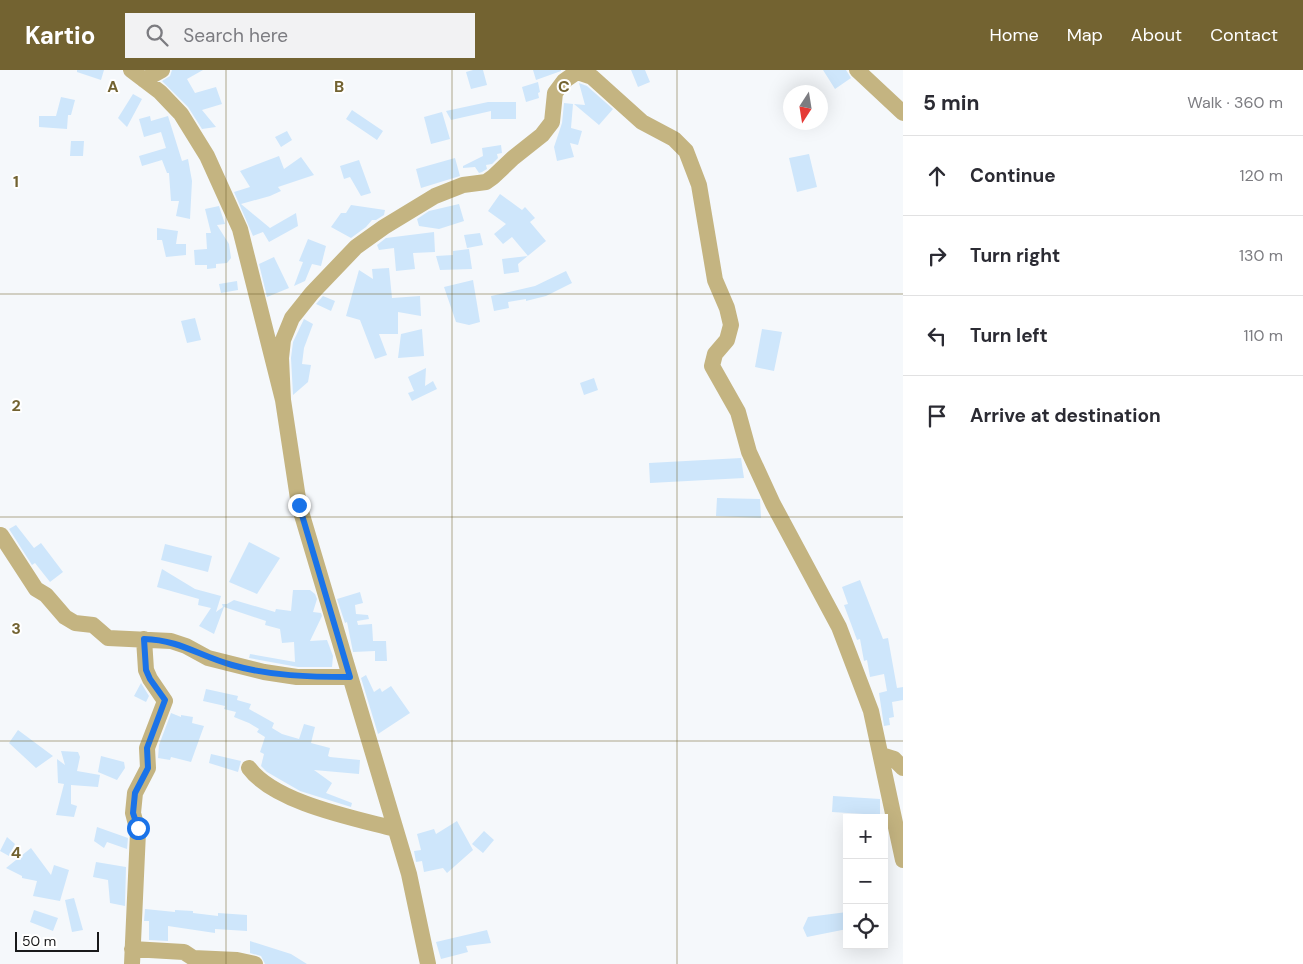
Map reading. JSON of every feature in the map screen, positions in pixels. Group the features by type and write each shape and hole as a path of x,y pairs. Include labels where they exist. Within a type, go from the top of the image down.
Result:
{"street":[{"path":"138,75 162,70"},
{"path":"857,70 903,113"},
{"path":"283,400 281,358 283,340 292,318 356,247 435,196 458,187 486,182 493,177 542,135 552,122 556,93 564,81 577,71 592,77 642,122 674,139 686,151 699,185 715,280 728,308 731,326 728,340 715,354 712,366 738,412 749,452 773,504 839,627 872,711 903,860"},
{"path":"138,75 160,92 181,114 207,156 240,229 283,400 299,505 409,874 428,964"},
{"path":"1,535 36,589 46,595 67,619 75,623 93,625 108,638 171,641 186,646 208,658 264,672 298,676 350,677"},
{"path":"144,639 146,670 165,700 147,748 148,768 137,786 134,798 133,817 138,832 132,957 184,952 193,958 237,960 255,964"},
{"path":"882,755 894,759 903,768"},
{"path":"249,768 260,782 307,804 396,829"}],"building":[{"path":"77,70 104,70 101,80 77,72"},
{"path":"172,70 203,70 187,79 195,93 216,87 222,104 202,110 216,127 202,129 188,107 162,81 170,76"},
{"path":"483,70 487,85 471,89 466,72"},
{"path":"533,70 561,70 561,71 536,80"},
{"path":"631,70 645,70 650,82 638,87"},
{"path":"823,70 846,70 851,78 835,89"},
{"path":"538,82 539,98 526,102 522,87"},
{"path":"579,83 587,86 613,109 599,125 574,104 585,105"},
{"path":"133,94 142,99 127,127 118,118"},
{"path":"61,97 75,100 71,115 68,115 67,129 39,127 39,116 56,116"},
{"path":"488,102 516,102 516,119 491,119 491,111 451,120 446,111"},
{"path":"564,103 573,104 571,128 582,131 578,145 570,143 574,157 557,161 554,147 562,123"},
{"path":"352,110 383,131 377,140 346,119"},
{"path":"442,112 450,139 431,144 424,117"},
{"path":"150,116 151,121 168,116 182,161 188,159 192,181 190,219 176,216 179,201 171,201 169,173 167,173 162,160 142,166 139,156 166,148 161,132 144,137 139,119"},
{"path":"287,131 292,140 281,147 275,137"},
{"path":"71,141 84,141 83,156 70,156"},
{"path":"501,145 502,153 497,154 498,158 492,164 486,165 487,169 479,173 475,167 463,168 463,166 483,156 482,148"},
{"path":"809,154 817,187 797,192 789,158"},
{"path":"279,156 284,169 301,157 314,175 278,187 281,191 270,196 241,204 270,228 296,213 298,226 269,242 263,232 253,236 234,192 250,187 240,171"},
{"path":"455,158 460,176 421,188 416,169"},
{"path":"359,160 371,193 361,196 350,177 344,179 340,166"},
{"path":"500,194 522,210 525,207 535,218 530,222 546,241 528,256 512,237 503,244 494,234 506,224 488,211"},
{"path":"459,204 464,221 439,229 419,226 417,219 429,211"},
{"path":"351,205 385,210 384,215 376,220 372,220 351,238 331,227 341,213 346,213"},
{"path":"219,206 225,224 217,225 229,244 231,258 227,263 216,264 216,268 207,269 207,265 195,265 194,250 207,249 206,233 211,233 205,209"},
{"path":"157,228 178,231 176,244 186,244 186,255 166,257 162,240 157,240"},
{"path":"434,232 435,252 413,253 415,269 396,271 394,248 379,250 377,245 386,238"},
{"path":"480,233 483,245 467,248 464,235"},
{"path":"308,239 326,246 321,266 312,264 305,281 294,286 303,262 299,261"},
{"path":"469,249 472,269 440,270 436,256 453,255 453,251"},
{"path":"528,256 518,264 519,272 504,274 502,259"},
{"path":"274,257 289,288 267,297 259,264"},
{"path":"389,268 392,298 420,296 421,316 398,312 398,334 379,334 387,355 375,359 360,320 346,316 359,270 373,279 372,269"},
{"path":"566,271 572,283 546,296 526,301 526,299 508,302 509,308 494,311 491,296 535,286"},
{"path":"473,280 480,322 469,325 456,322 444,287"},
{"path":"237,281 238,290 221,293 219,284"},
{"path":"323,296 335,301 331,311 316,304"},
{"path":"195,318 201,340 187,343 181,321"},
{"path":"304,319 313,324 304,348 302,364 311,365 308,382 293,395 291,358 293,342"},
{"path":"422,329 424,356 398,358 401,334"},
{"path":"762,329 782,332 774,371 755,367"},
{"path":"426,368 425,386 433,381 437,389 412,401 408,393 414,391 408,377"},
{"path":"594,378 598,390 584,395 580,383"},
{"path":"741,458 744,478 650,483 649,463"},
{"path":"717,498 760,499 761,518 716,516"},
{"path":"16,525 34,548 41,543 63,572 50,582 35,563 32,565 9,529"},
{"path":"249,542 280,558 257,594 229,582"},
{"path":"165,544 212,556 208,572 161,560"},
{"path":"162,569 195,589 221,596 216,612 223,607 222,604 227,604 234,600 275,612 276,609 291,611 293,590 310,590 317,599 313,612 321,613 322,616 310,641 327,640 333,656 332,667 298,667 249,658 250,654 295,662 294,642 282,643 280,629 265,625 266,621 224,607 214,634 199,626 211,608 198,605 199,599 157,587"},
{"path":"860,580 883,639 888,638 897,688 903,687 903,700 892,702 894,717 889,718 890,725 884,726 879,693 887,691 884,674 870,677 867,660 864,661 860,639 857,640 844,605 848,604 842,587"},
{"path":"360,592 363,603 355,605 356,614 368,615 369,619 357,621 358,625 372,624 373,641 386,641 387,661 375,661 375,651 353,652 347,622 345,623 337,599"},
{"path":"366,675 374,692 380,688 382,692 391,686 410,713 378,734 361,678"},
{"path":"141,683 149,696 146,702 134,696"},
{"path":"206,689 238,696 237,700 251,704 249,709 274,723 272,728 282,734 299,739 304,724 315,727 311,743 330,748 328,756 360,760 359,774 314,770 332,783 326,793 352,803 351,807 300,791 267,772 261,766 264,754 260,752 265,737 257,732 259,729 234,717 236,712 224,709 225,706 203,701"},
{"path":"171,713 181,717 181,715 193,717 192,723 204,726 191,762 171,757 170,760 158,758 159,745"},
{"path":"18,730 53,756 36,768 9,743"},
{"path":"61,751 78,752 80,757 77,771 100,775 98,787 71,785 71,804 77,806 74,817 56,815 64,784 58,783 57,759 65,765"},
{"path":"211,754 241,761 238,772 209,763"},
{"path":"101,756 124,762 125,768 117,780 98,772"},
{"path":"833,796 880,799 880,814 832,812"},
{"path":"457,821 473,850 447,873 443,868 424,872 422,861 416,862 414,851 421,850 417,834 434,829 436,834"},
{"path":"97,827 128,838 127,849 107,842 104,848 94,841"},
{"path":"484,831 494,840 483,853 472,844"},
{"path":"7,837 15,844 9,856 0,851"},
{"path":"31,848 51,875 54,865 69,870 60,901 33,896 37,881 22,878 22,876 6,868"},
{"path":"96,862 126,867 125,906 110,903 108,880 93,877"},
{"path":"74,898 83,930 72,932 65,900"},
{"path":"145,909 175,912 175,910 193,911 193,913 218,916 218,913 247,915 247,931 215,929 215,933 168,926 168,941 149,940 149,921 144,921"},
{"path":"34,910 58,918 53,931 30,922"},
{"path":"843,913 843,930 807,937 803,928 808,917"},
{"path":"487,930 491,943 466,946 468,952 441,959 436,942"},
{"path":"250,941 291,954 307,964 265,964 261,956 250,953"}],"route":[{"path":"138,828 133,817 135,793 137,786 147,772 149,764 147,748 165,700 146,670 144,639 171,641 186,646 208,658 233,666 264,672 298,676 350,677 299,505"}]}
